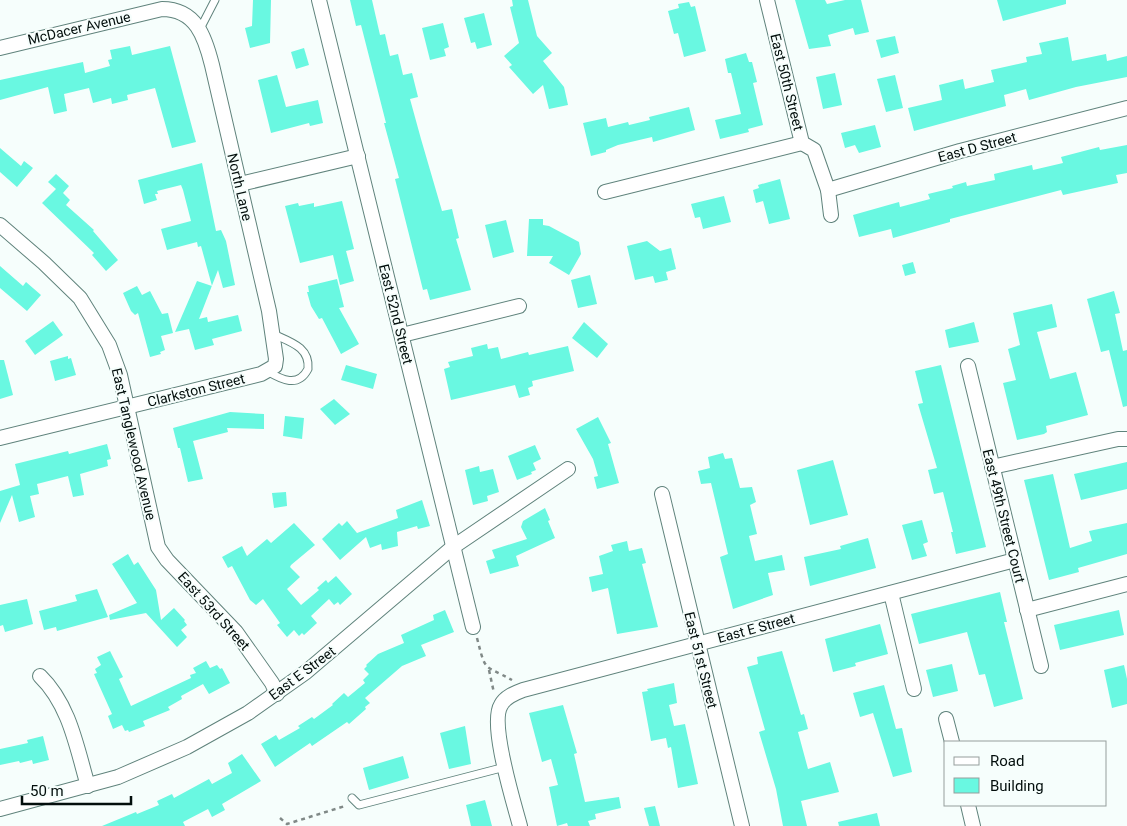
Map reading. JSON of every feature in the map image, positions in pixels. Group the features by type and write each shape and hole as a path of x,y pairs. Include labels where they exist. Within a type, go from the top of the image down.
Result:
{"street":[{"name":"East 52nd Street","path":"319,0 474,627"},
{"name":"East 50th Street","path":"767,0 802,143 814,150 828,190 831,215"},
{"name":"McDacer Avenue","path":"0,48 171,5 187,16"},
{"name":"North Lane","path":"187,16 200,29 206,40 274,334 271,368"},
{"name":"East D Street","path":"828,190 960,151 1127,108"},
{"path":"605,192 802,143"},
{"path":"240,184 358,156"},
{"name":"East Tanglewood Avenue","path":"0,225 66,283 92,314 109,345 120,375 153,528"},
{"path":"402,335 519,306"},
{"name":"East 49th Street Court","path":"968,366 1041,666"},
{"name":"Clarkston Street","path":"0,438 235,381 271,368"},
{"path":"992,467 1118,439 1127,439"},
{"name":"East E Street","path":"0,809 88,786 138,769 187,747 248,713 276,694 365,624 453,547 568,469"},
{"name":"East 51st Street","path":"662,494 742,826"},
{"name":"East 53rd Street","path":"153,528 162,554 236,632 272,683 276,694"},
{"name":"East E Street","path":"500,705 509,697 523,690 1015,560"},
{"path":"1027,610 1127,584"},
{"path":"891,593 914,689"},
{"path":"40,676 50,685 65,711 88,786"},
{"path":"500,705 498,713 498,738 520,826"},
{"path":"946,719 952,741"},
{"path":"968,806 974,826"}],"lane":[{"path":"200,29 214,0"},
{"path":"271,368 288,382 300,379 308,368 308,356 304,350 274,334"},
{"path":"352,798 359,805 505,767"}],"path":[{"path":"474,627 482,661 490,670 517,682 523,690"},
{"path":"490,670 493,692 500,705"},
{"path":"280,818 288,824 339,807 359,805"}],"building":[{"path":"253,0 271,0 270,43 250,48 245,28 252,26"},
{"path":"350,0 372,0 380,35 385,34 390,56 398,54 403,75 412,73 418,97 410,99 442,211 452,209 459,238 456,239 471,290 430,300 427,289 423,290 395,179 399,178 384,123 386,123 361,25 356,26"},
{"path":"512,0 528,0 537,36 552,53 543,61 564,87 568,105 549,109 543,85 533,94 509,67 512,65 504,56 519,43 510,7 513,6"},
{"path":"795,0 825,0 827,4 845,0 861,0 869,32 855,35 853,28 828,35 831,46 809,49"},
{"path":"997,0 1066,0 1066,4 1003,21"},
{"path":"689,2 691,7 695,6 706,51 684,57 678,33 674,34 668,11 679,8 678,4"},
{"path":"484,13 492,45 477,49 475,42 471,43 464,18"},
{"path":"443,23 449,47 444,49 446,56 430,60 422,28"},
{"path":"895,36 899,53 881,58 876,40"},
{"path":"1068,37 1072,61 1106,54 1107,61 1127,56 1127,77 1076,87 1029,100 1026,89 1004,95 1006,106 914,131 908,108 942,100 939,85 963,79 965,89 994,82 991,70 1027,62 1026,57 1042,54 1039,43"},
{"path":"130,46 132,55 170,46 196,142 172,148 155,88 127,95 128,100 112,104 111,98 93,103 89,88 64,94 67,111 54,114 48,87 0,100 0,80 83,62 85,73 110,66 108,60 112,59 110,50"},
{"path":"304,48 309,65 296,69 291,52"},
{"path":"746,53 749,62 752,62 757,82 753,83 763,125 748,129 749,132 720,139 715,120 741,114 731,73 728,73 725,59"},
{"path":"835,73 842,105 823,109 816,77"},
{"path":"277,75 286,107 318,100 323,123 310,126 309,123 271,133 258,80"},
{"path":"895,75 903,108 886,112 877,79"},
{"path":"689,107 695,130 653,142 652,137 618,145 606,150 606,152 591,156 583,123 606,118 608,127 628,122 629,125 650,120 649,117"},
{"path":"875,125 881,147 859,153 855,145 845,148 841,133"},
{"path":"1127,145 1127,173 1116,175 1118,183 1063,195 1061,190 950,219 950,222 893,238 891,229 859,237 853,215 899,202 900,207 930,199 928,194 953,188 952,186 966,182 967,186 995,180 994,174 1032,165 1033,170 1063,163 1061,157 1099,147 1100,150"},
{"path":"0,148 21,166 24,161 33,168 17,187 0,172"},
{"path":"202,163 216,231 221,230 226,241 235,285 223,288 218,270 212,286 201,246 198,247 197,242 167,250 161,229 191,221 181,185 157,191 158,194 155,194 157,200 144,204 138,180"},
{"path":"56,174 69,186 63,193 70,200 66,205 94,230 118,260 106,271 92,255 94,253 42,203 56,189 48,182"},
{"path":"780,179 790,219 769,224 763,201 756,203 753,190 759,188 758,185"},
{"path":"724,196 731,222 703,229 700,217 695,218 691,204"},
{"path":"342,201 354,249 346,251 354,281 340,285 333,255 300,263 285,206 298,203 299,206 314,203 314,207"},
{"path":"529,219 543,219 543,225 549,226 579,242 581,254 569,275 549,263 553,256 527,256"},
{"path":"506,220 514,252 493,258 485,225"},
{"path":"647,241 660,251 671,248 676,269 666,272 668,280 655,283 653,276 635,280 627,246"},
{"path":"913,262 916,273 905,276 902,265"},
{"path":"0,266 23,286 26,282 41,295 27,311 0,288"},
{"path":"590,275 597,304 578,308 571,280"},
{"path":"337,279 344,307 339,308 359,344 341,354 322,318 319,319 311,306 307,292 309,292 308,286"},
{"path":"197,281 212,286 199,319 207,317 208,322 238,315 242,331 212,339 214,345 195,350 189,329 175,332"},
{"path":"137,286 142,295 150,291 162,314 168,313 173,333 161,336 165,350 160,352 161,354 150,357 138,313 135,315 131,311 123,293"},
{"path":"1114,291 1120,313 1115,314 1123,351 1127,350 1127,406 1123,407 1109,350 1101,352 1087,299"},
{"path":"1052,304 1057,327 1037,332 1050,379 1076,372 1088,415 1046,426 1047,432 1044,434 1017,440 1003,383 1016,380 1008,349 1020,345 1013,313"},
{"path":"53,321 63,335 35,355 25,341"},
{"path":"584,322 608,344 597,358 572,338"},
{"path":"974,322 979,342 949,348 945,330"},
{"path":"487,344 488,349 498,347 501,359 528,352 529,355 568,346 574,371 532,381 533,386 528,388 530,395 519,398 515,385 451,400 444,369 450,367 448,362 473,356 471,348"},
{"path":"68,356 68,359 71,358 76,375 55,381 50,361"},
{"path":"0,360 4,360 13,395 0,399"},
{"path":"346,365 377,374 373,389 341,380"},
{"path":"941,365 986,547 956,554 951,532 953,532 943,492 934,494 928,470 937,468 918,404 923,403 915,371"},
{"path":"334,399 350,414 335,425 320,409"},
{"path":"230,412 264,414 264,429 227,428 228,432 193,441 203,479 188,482 173,428"},
{"path":"285,416 304,418 302,439 283,436"},
{"path":"598,417 611,443 608,444 619,483 597,489 594,477 598,476 593,459 576,429"},
{"path":"107,444 111,459 107,460 108,466 80,474 84,495 73,497 68,476 37,484 39,494 30,496 35,517 19,522 12,495 0,523 0,491 20,485 15,464 68,451 69,454"},
{"path":"535,445 541,459 533,463 536,470 531,472 532,474 517,480 508,456"},
{"path":"723,453 725,459 732,458 740,488 752,487 756,502 750,505 757,534 749,536 755,561 782,555 785,570 768,573 773,595 733,609 720,557 728,554 711,483 701,484 698,471 710,468 708,457"},
{"path":"833,460 848,515 810,525 797,470"},
{"path":"1127,462 1127,489 1081,500 1074,474"},
{"path":"479,466 480,472 493,469 499,492 487,496 488,501 473,505 465,470"},
{"path":"1053,474 1070,548 1092,541 1089,531 1127,523 1127,554 1078,568 1079,572 1049,580 1024,480"},
{"path":"286,492 287,506 274,508 272,493"},
{"path":"422,500 430,526 418,529 417,526 397,532 398,546 382,550 381,544 370,548 366,537 340,560 322,539 339,523 342,526 347,521 357,533 398,518 396,510"},
{"path":"545,508 555,538 516,556 519,566 490,574 486,561 495,558 492,550 527,539 521,527 523,521"},
{"path":"922,520 928,542 923,544 927,556 912,560 902,525"},
{"path":"294,523 315,545 291,565 290,567 300,577 287,589 301,605 319,590 317,588 326,580 328,583 336,576 352,594 340,605 338,602 334,605 329,599 311,616 317,623 304,635 302,633 299,636 294,630 287,637 277,625 280,623 263,599 256,605 250,600 232,566 228,568 222,557 242,546 247,556 267,539 271,543"},
{"path":"868,538 876,568 810,586 804,557 841,549 840,546"},
{"path":"627,541 629,551 642,548 646,563 642,564 658,627 617,634 608,588 592,592 589,577 603,574 599,556 613,551 611,545"},
{"path":"128,554 134,565 138,562 156,590 161,620 174,608 185,620 187,625 181,630 187,637 177,647 146,613 110,620 109,615 137,603 112,564"},
{"path":"97,589 108,617 57,631 56,627 44,630 39,611 77,601 75,595"},
{"path":"1000,592 1007,622 1004,622 1023,699 994,707 985,674 979,675 967,632 919,644 911,614"},
{"path":"27,599 33,624 5,632 3,625 0,626 0,605"},
{"path":"445,610 454,632 421,645 426,656 402,666 365,698 370,703 349,724 347,722 312,746 310,743 275,767 261,744 276,735 279,740 300,728 298,726 312,717 314,719 333,705 344,693 348,697 365,683 363,680 369,674 364,669 378,654 404,643 401,635 434,620 433,615"},
{"path":"1119,610 1124,635 1060,650 1054,625"},
{"path":"880,624 888,654 855,663 856,666 833,672 825,639"},
{"path":"110,651 123,677 119,679 131,706 191,678 190,675 196,673 193,668 206,661 210,668 217,665 220,669 222,668 230,683 209,694 203,684 181,696 182,699 168,707 170,710 143,721 145,726 129,732 128,730 125,731 122,725 113,729 108,716 112,714 94,674 97,673 95,669 101,665 97,657"},
{"path":"782,651 801,715 804,714 808,729 798,732 808,769 830,762 839,792 801,801 807,826 783,826 776,789 759,732 765,730 747,667 758,664 757,657"},
{"path":"952,664 958,691 933,697 926,670"},
{"path":"1124,665 1127,679 1127,704 1112,708 1104,670"},
{"path":"674,683 677,703 669,705 674,726 685,724 698,784 678,788 671,747 668,748 666,738 651,741 642,692 648,691 647,689"},
{"path":"884,685 896,729 902,728 912,772 893,777 873,713 860,717 853,693"},
{"path":"563,705 577,753 574,754 585,802 619,797 621,808 595,814 596,819 588,821 590,826 568,826 567,823 557,826 549,787 558,785 551,759 542,762 529,713"},
{"path":"465,726 471,764 449,769 440,733"},
{"path":"43,736 49,760 33,764 32,760 0,765 0,749 28,743 27,740"},
{"path":"242,754 261,781 222,804 225,810 212,817 208,809 183,822 185,826 102,826 159,805 157,801 172,794 174,798 209,779 212,784 232,773 228,763"},
{"path":"403,756 409,778 369,790 363,768"},
{"path":"485,800 492,826 471,826 466,805"},
{"path":"655,806 660,826 649,826 644,808"},
{"path":"877,813 880,826 839,826 838,822"}]}
